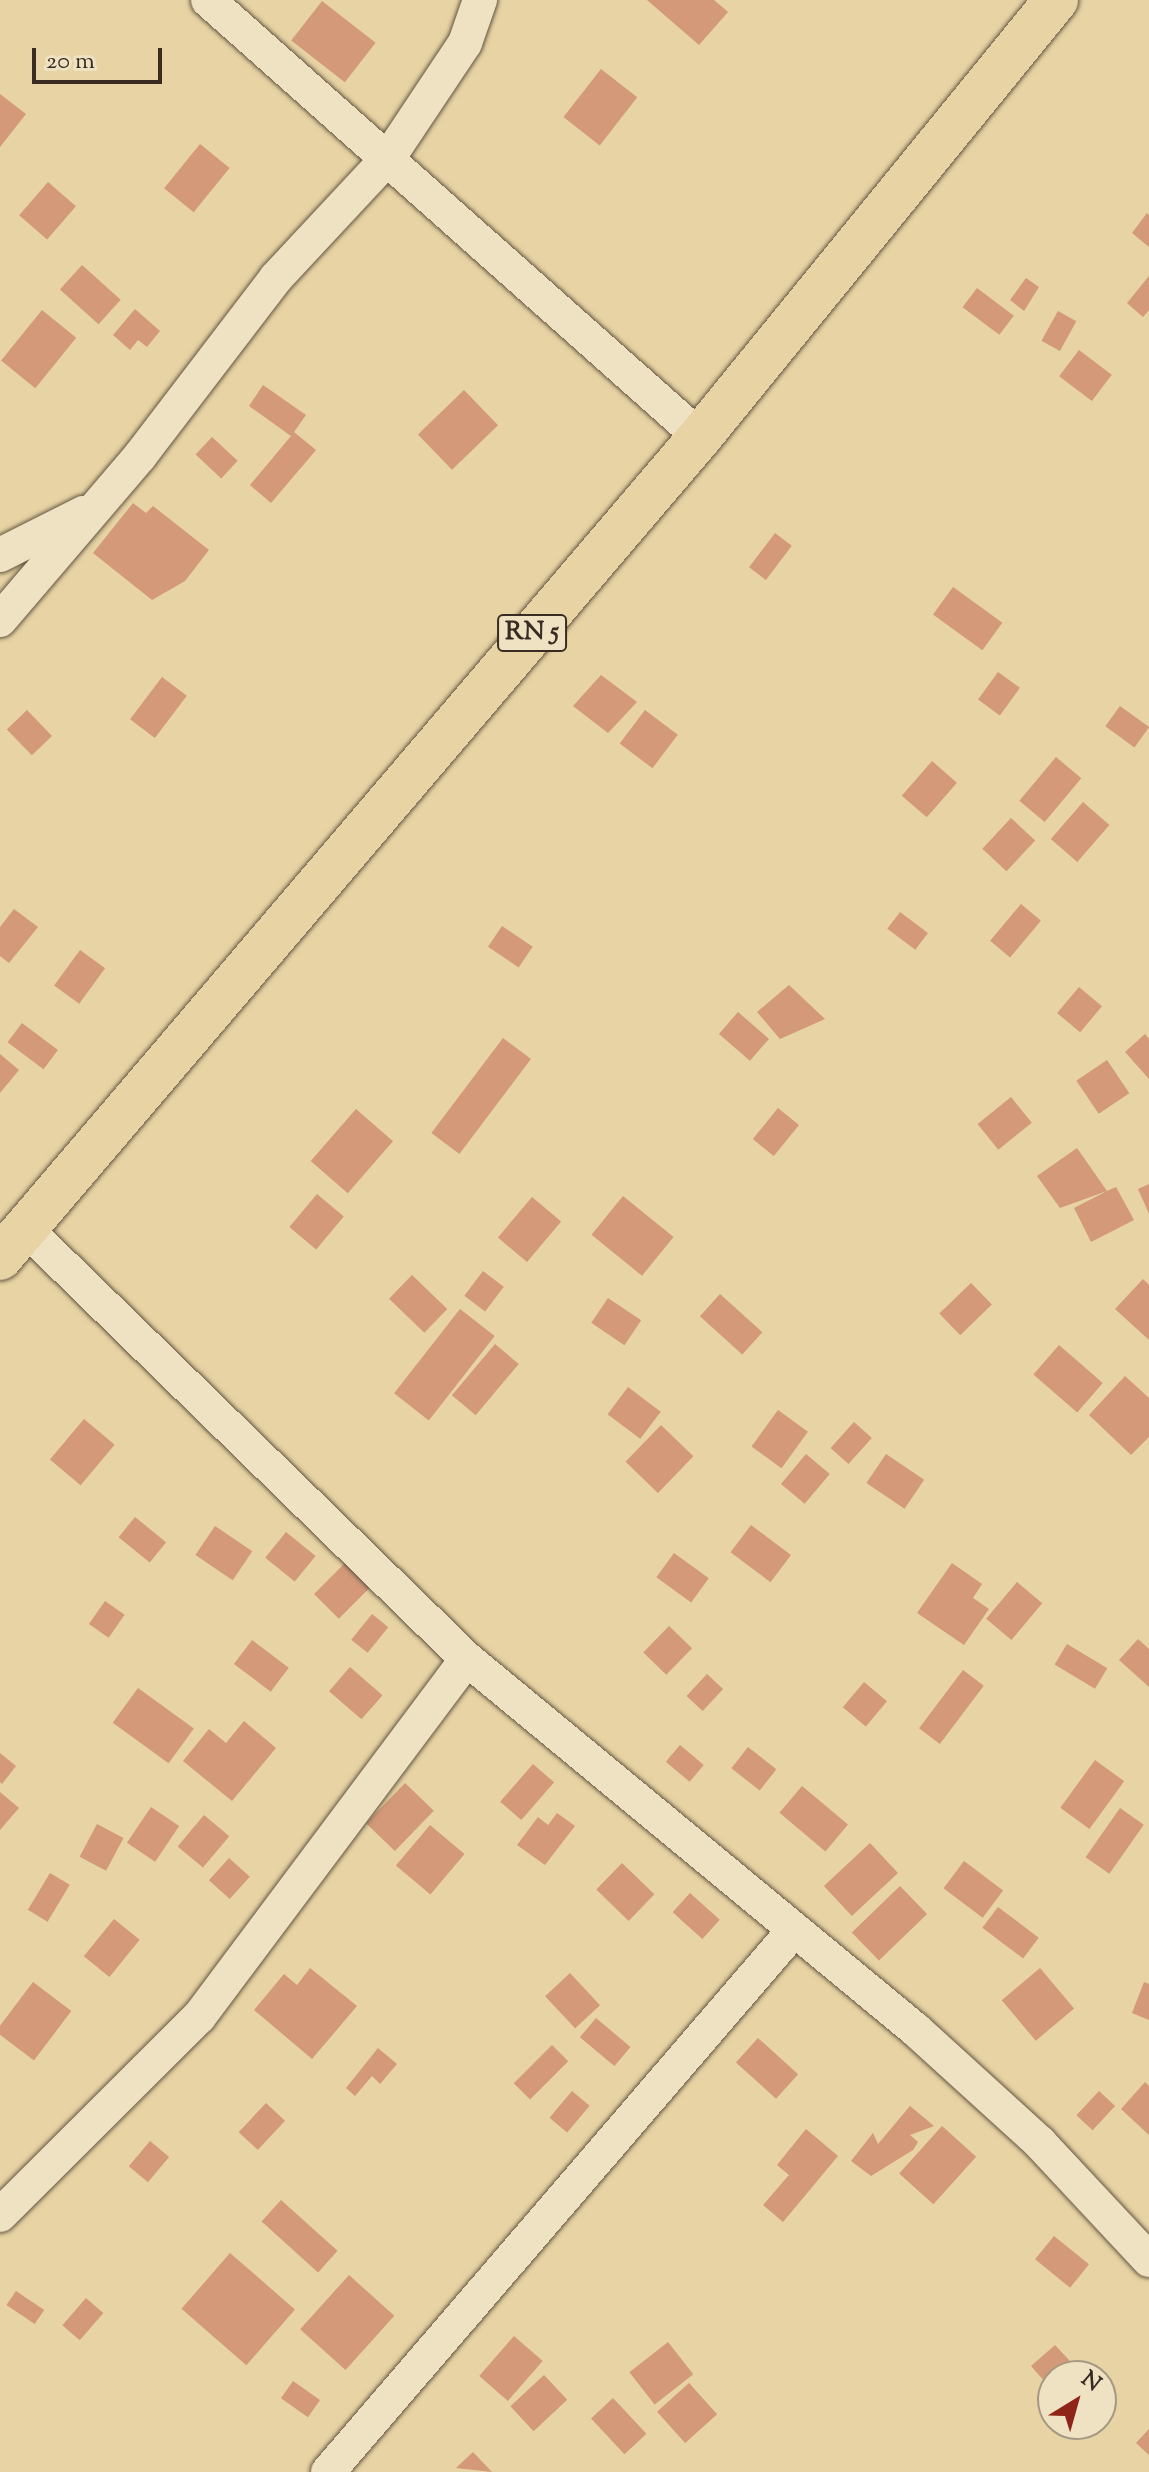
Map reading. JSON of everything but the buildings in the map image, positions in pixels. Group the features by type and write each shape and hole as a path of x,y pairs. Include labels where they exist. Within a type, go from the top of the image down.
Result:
{"main road":[{"name":"RN 5","path":"13,1243 700,437 1056,0"}],"street":[{"path":"208,0 389,157 700,437"},
{"path":"0,620 276,278 389,157 465,43 480,0"},
{"path":"0,555 94,507"},
{"path":"13,1243 467,1659 794,1930 1040,2143 1149,2260"},
{"path":"0,2215 199,2017 467,1659"},
{"path":"328,2472 794,1930"}]}
